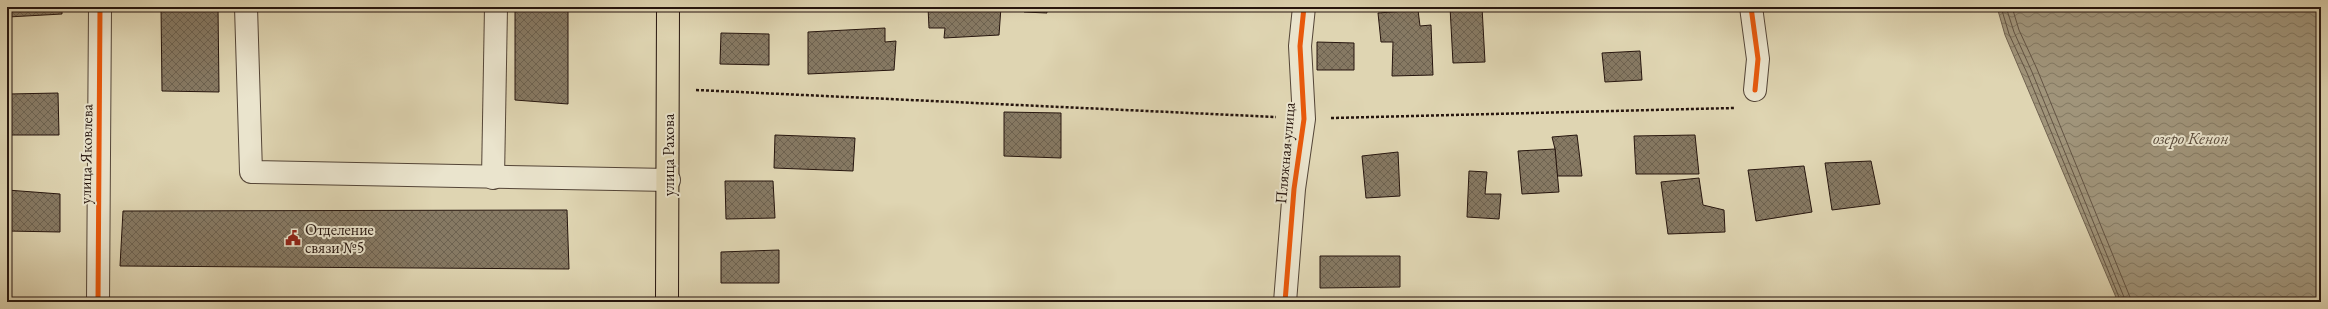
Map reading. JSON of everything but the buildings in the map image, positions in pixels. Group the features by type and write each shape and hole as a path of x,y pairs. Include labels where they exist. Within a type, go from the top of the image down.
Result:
{"main road":[{"name":"улица Рахова","path":"667,302 669,180 668,7"}],"street":[{"name":"улица Яковлева","path":"98,302 100,7"},
{"path":"246,7 251,172 493,178 669,180"},
{"path":"493,178 496,7"},
{"name":"Пляжная улица","path":"1285,302 1294,190 1304,119 1300,46 1304,7"},
{"path":"1751,7 1758,59 1755,90"}],"path":[{"path":"668,88 1304,119 1738,108 1755,90"}],"water":[{"name":"озеро Кенон","path":"1997,7 2321,7 2321,302 2118,302 2005,35"}],"cycle path":[{"path":"98,302 100,7"},
{"path":"1285,302 1294,189 1304,119 1300,46 1304,7"},
{"path":"1751,7 1758,59 1755,90"}],"place":[{"name":"Отделение связи №5","path":"293,238"}]}
